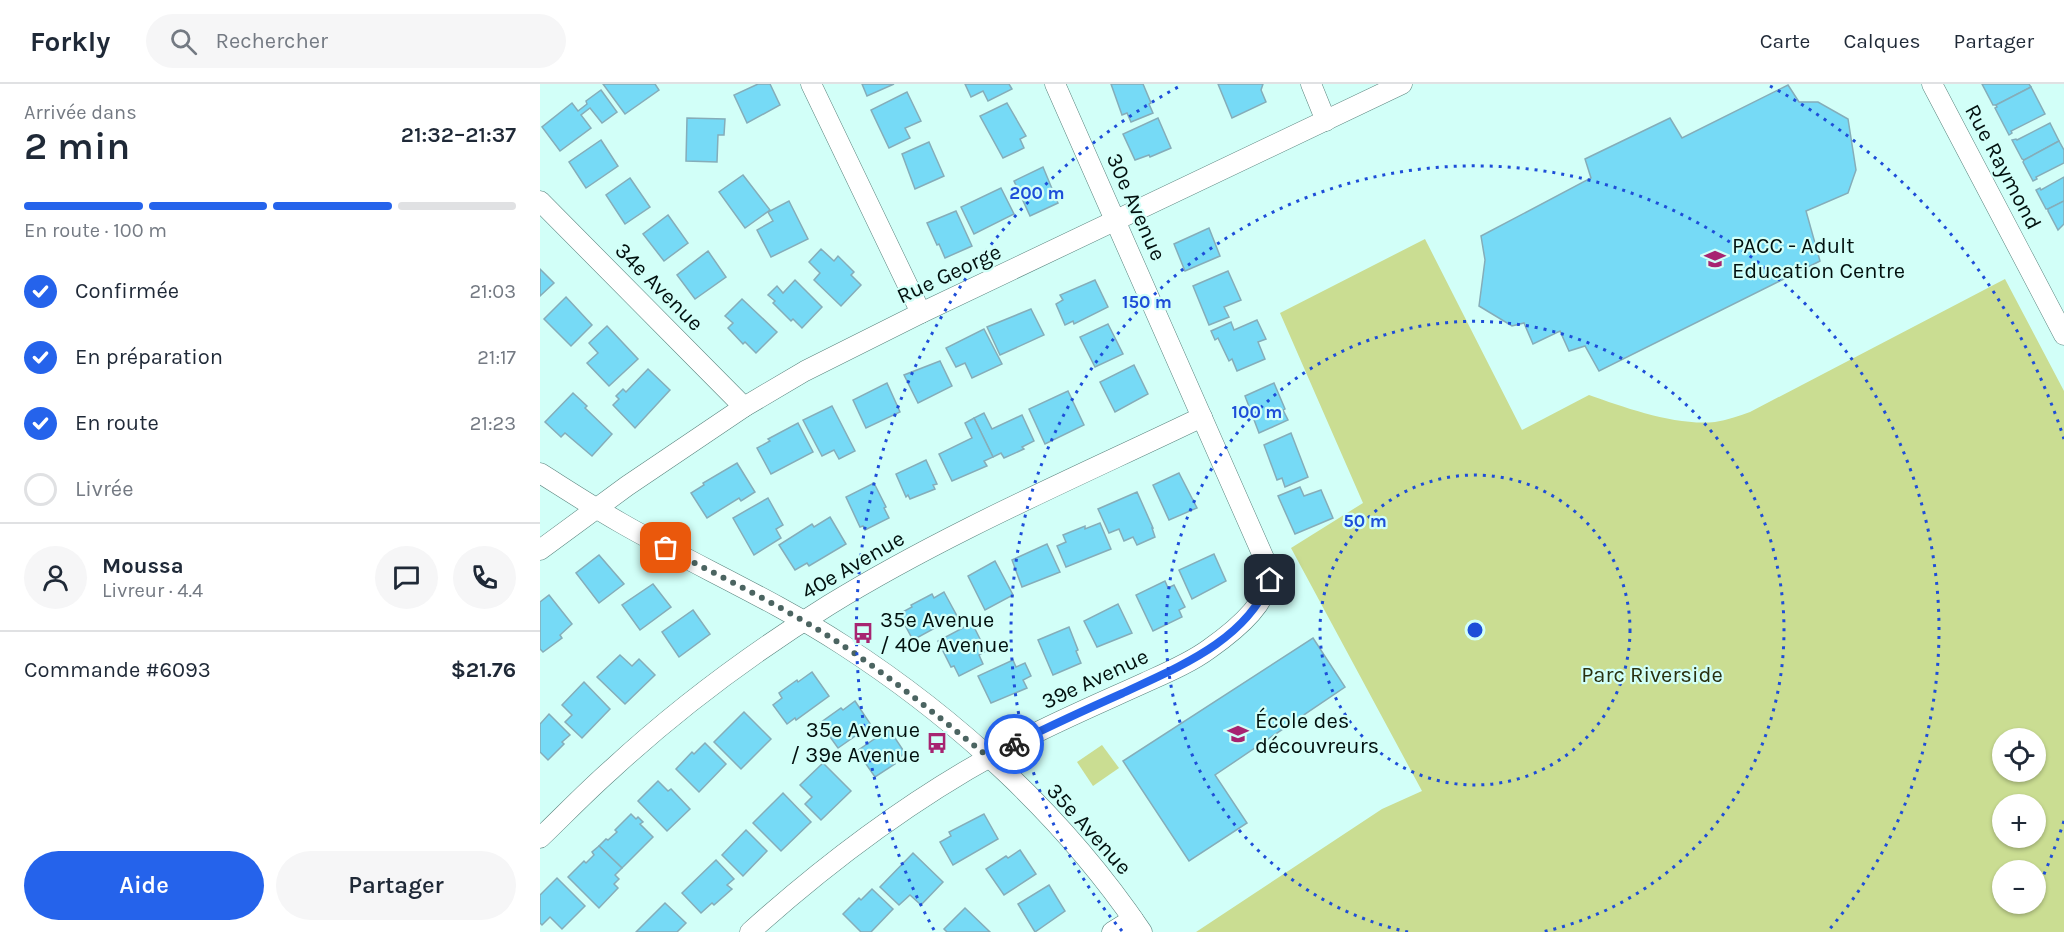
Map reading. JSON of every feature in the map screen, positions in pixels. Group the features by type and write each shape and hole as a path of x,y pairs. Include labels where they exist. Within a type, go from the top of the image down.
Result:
{"street":[{"path":"812,84 921,313"},
{"name":"30e Avenue","path":"1055,84 1267,565 1270,580"},
{"path":"1311,84 1326,120"},
{"name":"Rue George","path":"540,549 596,507 744,407 806,371 921,313 1402,84"},
{"name":"Rue Raymond","path":"1932,84 2064,335"},
{"name":"34e Avenue","path":"540,201 744,407"},
{"name":"40e Avenue","path":"540,838 653,732 736,668 804,621 877,576 930,548 1202,417"},
{"name":"35e Avenue","path":"540,473 619,522 804,621 880,671 990,758 1068,838 1116,894 1138,925"},
{"name":"39e Avenue","path":"750,932 803,886 872,833 927,796 1021,741 1207,651 1240,626 1259,603 1270,580"},
{"path":"1112,932 1138,925"}],"green space":[{"name":"Parc Riverside","path":"1425,239 1522,430 1589,395 1668,419 1700,423 1733,418 1750,412 2005,279 2064,391 2064,932 1196,932 1382,809 1422,791 1291,548 1363,503 1280,313"},
{"path":"1102,745 1119,768 1093,786 1077,762"}],"building":[{"path":"603,84 655,84 659,90 625,114"},
{"path":"758,84 770,84 780,105 747,123 734,95"},
{"path":"862,84 894,84 867,96"},
{"path":"965,84 1009,84 1012,89 988,101 983,91 971,97"},
{"path":"1111,84 1143,84 1153,113 1131,122 1127,113 1122,115"},
{"path":"1218,84 1263,84 1261,90 1266,102 1232,118"},
{"path":"1982,84 2029,84 2031,87 1993,105"},
{"path":"1788,85 1799,102 1818,102 1848,119 1856,170 1848,193 1806,211 1820,261 1599,371 1585,346 1569,351 1560,331 1533,344 1524,323 1512,326 1479,306 1485,260 1481,236 1591,178 1585,159 1670,118 1682,138"},
{"path":"2031,87 2045,114 2011,131 2009,135 1995,108 1996,105"},
{"path":"601,90 617,112 602,123 590,108 581,115 591,128 560,151 542,127 572,103 578,111 587,104 586,101"},
{"path":"907,92 921,121 905,128 910,138 889,148 871,110"},
{"path":"1007,103 1026,136 1020,139 1024,148 1003,158 980,116"},
{"path":"687,118 725,119 724,135 718,135 717,162 686,161"},
{"path":"1158,118 1171,148 1150,157 1149,155 1135,160 1123,134"},
{"path":"2050,123 2059,141 2022,159 2012,140 2017,140"},
{"path":"601,140 618,166 586,188 569,162"},
{"path":"2059,141 2064,150 2064,163 2036,177 2037,179 2033,181 2024,160"},
{"path":"929,142 944,176 915,189 902,154"},
{"path":"1043,167 1058,203 1030,216 1014,181"},
{"path":"743,175 770,210 745,228 719,192"},
{"path":"2064,177 2064,201 2046,209 2036,190 2040,188 2041,190"},
{"path":"630,178 650,207 625,224 606,195"},
{"path":"1001,188 1014,214 974,234 961,207"},
{"path":"789,201 808,239 771,257 757,230 773,221 768,212"},
{"path":"2064,201 2064,224 2058,230 2048,209"},
{"path":"956,211 972,246 945,258 927,223"},
{"path":"668,215 688,243 664,261 643,234"},
{"path":"1209,228 1220,256 1185,271 1174,244"},
{"path":"821,249 834,261 838,256 854,272 851,275 861,285 841,306 814,280 820,273 809,262"},
{"path":"708,251 726,277 695,299 677,275"},
{"path":"540,269 554,283 540,296"},
{"path":"1228,271 1241,300 1224,307 1229,317 1209,325 1193,286"},
{"path":"795,280 822,307 802,328 793,319 791,321 768,295 777,286 783,293"},
{"path":"1095,280 1108,307 1074,324 1073,321 1065,325 1056,304 1063,300 1060,295"},
{"path":"566,297 592,325 571,346 544,319"},
{"path":"742,299 777,332 756,353 745,342 743,344 728,328 733,323 725,316"},
{"path":"1031,309 1044,335 1000,355 987,327"},
{"path":"1257,320 1266,339 1258,342 1265,359 1237,371 1232,359 1229,361 1218,338 1215,340 1211,331 1231,322 1234,330"},
{"path":"1108,324 1123,354 1095,367 1080,337"},
{"path":"607,326 638,359 609,386 587,363 598,353 589,343"},
{"path":"984,329 1002,364 972,378 965,363 956,367 946,348"},
{"path":"940,361 952,386 918,403 904,375"},
{"path":"1134,365 1148,394 1115,412 1100,382"},
{"path":"648,369 670,390 635,428 613,405 619,399 616,396 623,389 626,392"},
{"path":"887,383 900,412 866,428 853,400"},
{"path":"1274,383 1288,420 1259,433 1245,396"},
{"path":"1068,391 1084,425 1045,444 1029,409"},
{"path":"573,393 612,434 592,456 565,433 561,437 545,422"},
{"path":"832,406 855,451 839,459 834,450 822,456 803,420"},
{"path":"984,413 992,429 1022,415 1034,441 1022,447 1024,449 1004,458 1001,453 993,457 974,418"},
{"path":"974,418 993,457 984,461 987,466 952,481 939,454 972,438 965,423"},
{"path":"798,423 813,452 771,474 757,448 770,441 768,439"},
{"path":"1291,433 1308,477 1285,487 1282,478 1277,480 1264,445"},
{"path":"926,460 937,484 933,485 935,489 910,499 908,495 906,497 896,474"},
{"path":"737,463 755,492 741,501 739,498 707,518 691,493 704,485 703,483"},
{"path":"1179,473 1197,508 1169,520 1153,485"},
{"path":"874,483 889,518 865,530 863,526 860,527 846,497"},
{"path":"1300,487 1304,496 1321,490 1333,518 1295,534 1278,496"},
{"path":"1137,492 1155,537 1137,545 1133,537 1124,541 1119,529 1109,533 1098,509"},
{"path":"768,498 783,525 776,529 781,538 754,555 733,518"},
{"path":"830,517 846,544 809,566 807,563 795,570 779,545 812,524 814,527"},
{"path":"1100,523 1111,549 1066,567 1057,546 1066,542 1063,535"},
{"path":"1047,544 1060,572 1022,587 1012,560"},
{"path":"1214,554 1226,581 1192,599 1179,570"},
{"path":"599,555 624,584 599,603 576,573"},
{"path":"995,561 1013,595 985,610 968,576"},
{"path":"1165,581 1168,588 1174,585 1185,607 1179,610 1182,617 1153,631 1136,595"},
{"path":"653,584 671,607 640,630 622,605"},
{"path":"944,592 957,616 913,640 899,614 932,594 934,598"},
{"path":"549,595 572,624 560,635 562,638 543,652 540,649 540,602"},
{"path":"1118,604 1132,633 1097,647 1084,621"},
{"path":"693,610 710,634 679,657 662,632"},
{"path":"972,623 986,651 979,655 983,664 959,676 954,666 951,667 938,641"},
{"path":"1069,627 1081,663 1053,675 1038,640"},
{"path":"1313,638 1345,687 1215,775 1247,823 1189,861 1123,761"},
{"path":"620,655 632,666 639,659 655,675 625,704 597,677"},
{"path":"1013,660 1016,667 1025,663 1031,676 1023,680 1027,688 991,703 978,676"},
{"path":"812,672 829,696 787,724 773,705 782,698 779,693"},
{"path":"584,682 610,709 582,738 565,722 572,715 562,705"},
{"path":"855,701 871,725 838,748 820,723"},
{"path":"744,712 771,739 741,769 714,742"},
{"path":"549,714 570,735 548,760 540,752 540,724"},
{"path":"889,729 905,753 893,762 895,764 875,777 857,751"},
{"path":"705,743 726,764 699,792 676,769 692,752 694,754"},
{"path":"823,763 851,791 821,820 805,804 812,797 800,785"},
{"path":"658,781 668,791 671,789 690,809 667,831 638,801"},
{"path":"783,793 811,822 781,851 753,823"},
{"path":"631,814 643,822 640,824 653,837 622,868 599,846 617,832 615,830"},
{"path":"984,814 998,839 953,865 940,842 951,836 949,832"},
{"path":"746,830 767,851 743,876 722,855"},
{"path":"599,846 622,868 615,875 619,879 614,884 618,888 599,908 568,877 584,861 586,863 594,855 592,852"},
{"path":"1020,850 1036,874 1004,895 986,869"},
{"path":"913,853 943,882 921,905 910,895 899,905 880,887"},
{"path":"716,860 734,879 727,885 732,889 701,913 682,893"},
{"path":"557,878 585,906 562,929 550,917 542,925 540,923 540,895"},
{"path":"1049,885 1065,911 1035,932 1018,904"},
{"path":"872,889 893,909 871,932 861,932 843,914"},
{"path":"665,903 686,923 677,932 636,932"},
{"path":"965,908 990,932 947,932 944,929"}],"way so far":[{"path":"666,548 804,621 844,646 880,671 990,758 1014,744"}],"place":[{"name":"PACC - Adult Education Centre","path":"1715,259"},
{"name":"35e Avenue / 40e Avenue","path":"863,633"},
{"name":"École des découvreurs","path":"1238,734"},
{"name":"35e Avenue / 39e Avenue","path":"937,743"}],"route":[{"path":"1014,744 1207,651 1240,626 1259,603 1270,580"}]}
